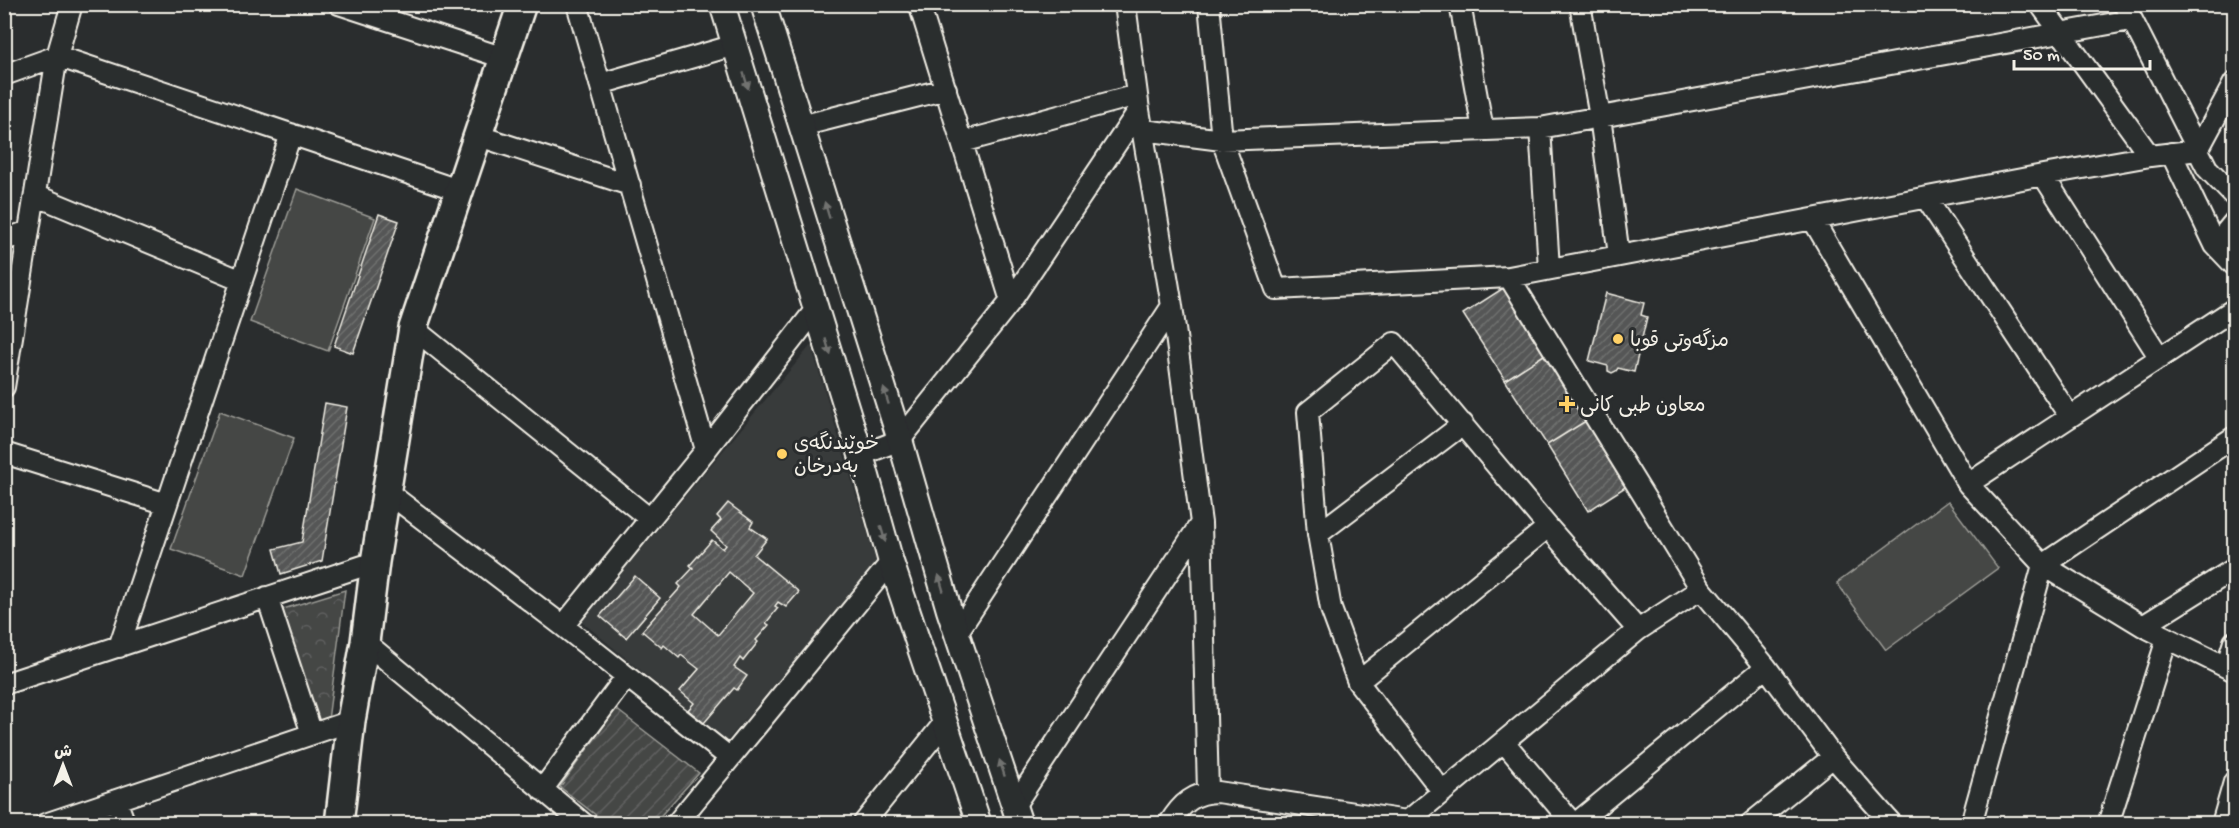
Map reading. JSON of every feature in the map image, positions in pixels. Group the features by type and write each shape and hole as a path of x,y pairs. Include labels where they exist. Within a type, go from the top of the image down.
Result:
{"main road":[{"path":"346,819 351,721 413,328 461,191 522,4"}],"street":[{"path":"4,387 57,56 72,4"},
{"path":"339,4 364,8 504,58"},
{"path":"577,4 706,450"},
{"path":"722,4 861,455 891,562 979,824"},
{"path":"763,4 900,440 957,633 1017,815"},
{"path":"1125,4 1138,102 1172,306 1201,523 1208,792"},
{"path":"1209,4 1221,140 1276,289 1509,277 2043,175 2198,150"},
{"path":"1460,4 1482,130"},
{"path":"1580,4 1600,117 1619,255"},
{"path":"2040,4 2150,156"},
{"path":"925,6 946,89 1011,301"},
{"path":"1143,130 1221,140 1540,128 2060,33 2127,12 2207,168 2235,196"},
{"path":"600,84 735,45"},
{"path":"4,75 57,56 461,191"},
{"path":"2198,150 2235,83"},
{"path":"801,126 946,89"},
{"path":"962,142 1138,102"},
{"path":"861,455 900,440 1011,301 1138,102"},
{"path":"1540,128 1549,268"},
{"path":"118,647 291,134"},
{"path":"479,136 630,185"},
{"path":"2171,153 2215,245 2235,265"},
{"path":"2043,175 2160,358"},
{"path":"35,195 242,281"},
{"path":"1926,198 2070,417"},
{"path":"1813,220 1968,483 2043,566 2143,626 2230,669 2235,642"},
{"path":"2215,245 2235,222"},
{"path":"4,240 29,231"},
{"path":"1509,277 1701,589 1766,667 1833,757 1892,824"},
{"path":"957,633 1172,306"},
{"path":"563,626 706,450 816,309"},
{"path":"1968,483 2235,309"},
{"path":"413,328 650,519"},
{"path":"1443,792 1358,682 1331,609 1318,534 1308,412 1394,343 1548,527 1638,630"},
{"path":"1318,534 1462,424"},
{"path":"1971,824 2043,566 2235,437"},
{"path":"4,453 166,504"},
{"path":"386,491 563,626 730,758"},
{"path":"1017,815 1201,523"},
{"path":"1358,682 1548,527"},
{"path":"4,684 375,562"},
{"path":"676,824 891,562"},
{"path":"2143,626 2235,569"},
{"path":"1168,824 1186,801 1208,792 1413,820 1443,792 1638,630 1701,589"},
{"path":"267,597 312,734"},
{"path":"2108,824 2168,639"},
{"path":"365,642 584,824"},
{"path":"1504,742 1574,824 1766,667"},
{"path":"542,790 626,677"},
{"path":"45,824 351,721"},
{"path":"862,824 945,722"},
{"path":"1750,824 1833,757"},
{"path":"2222,824 2235,782"},
{"path":"116,800 124,824"}],"shaded area":[{"name":"خوێندنگەی بەدرخان","path":"811,345 877,564 726,742 581,621"}],"green space":[{"path":"297,189 375,218 328,351 250,322"},
{"path":"220,411 294,438 245,575 171,549"},
{"path":"1948,501 1998,568 1886,650 1837,583"},
{"path":"345,590 328,720 316,723 280,610"},
{"path":"616,709 699,773 654,823 606,823 560,787"}],"building":[{"path":"379,214 399,221 353,353 334,346"},
{"path":"1505,287 1547,353 1505,380 1463,314"},
{"name":"مزگەوتی قوبا","path":"1606,293 1644,303 1641,315 1647,317 1634,372 1618,368 1612,373 1608,371 1608,366 1589,361"},
{"path":"1547,353 1589,419 1547,445 1505,380"},
{"path":"325,403 347,407 322,561 281,574 274,549 302,542"},
{"path":"1589,419 1630,484 1588,511 1547,445"},
{"path":"728,503 753,522 750,527 767,539 754,555 799,592 786,607 778,602 775,606 778,608 766,623 769,625 756,640 758,642 743,661 740,658 734,667 747,676 737,690 734,688 704,723 688,710 694,703 680,691 699,669 681,655 679,658 664,645 662,648 642,631 681,587 678,584 693,568 690,565 712,540 723,549 726,545 711,531 721,520 717,516","holes":["729,572 753,593 718,635 694,614"]},
{"path":"635,576 660,598 626,638 600,616"}],"place":[{"name":"مزگەوتی قوبا","path":"1618,339"},
{"name":"معاون طبی کانی","path":"1567,404"},
{"name":"خوێندنگەی بەدرخان","path":"782,454"}]}
